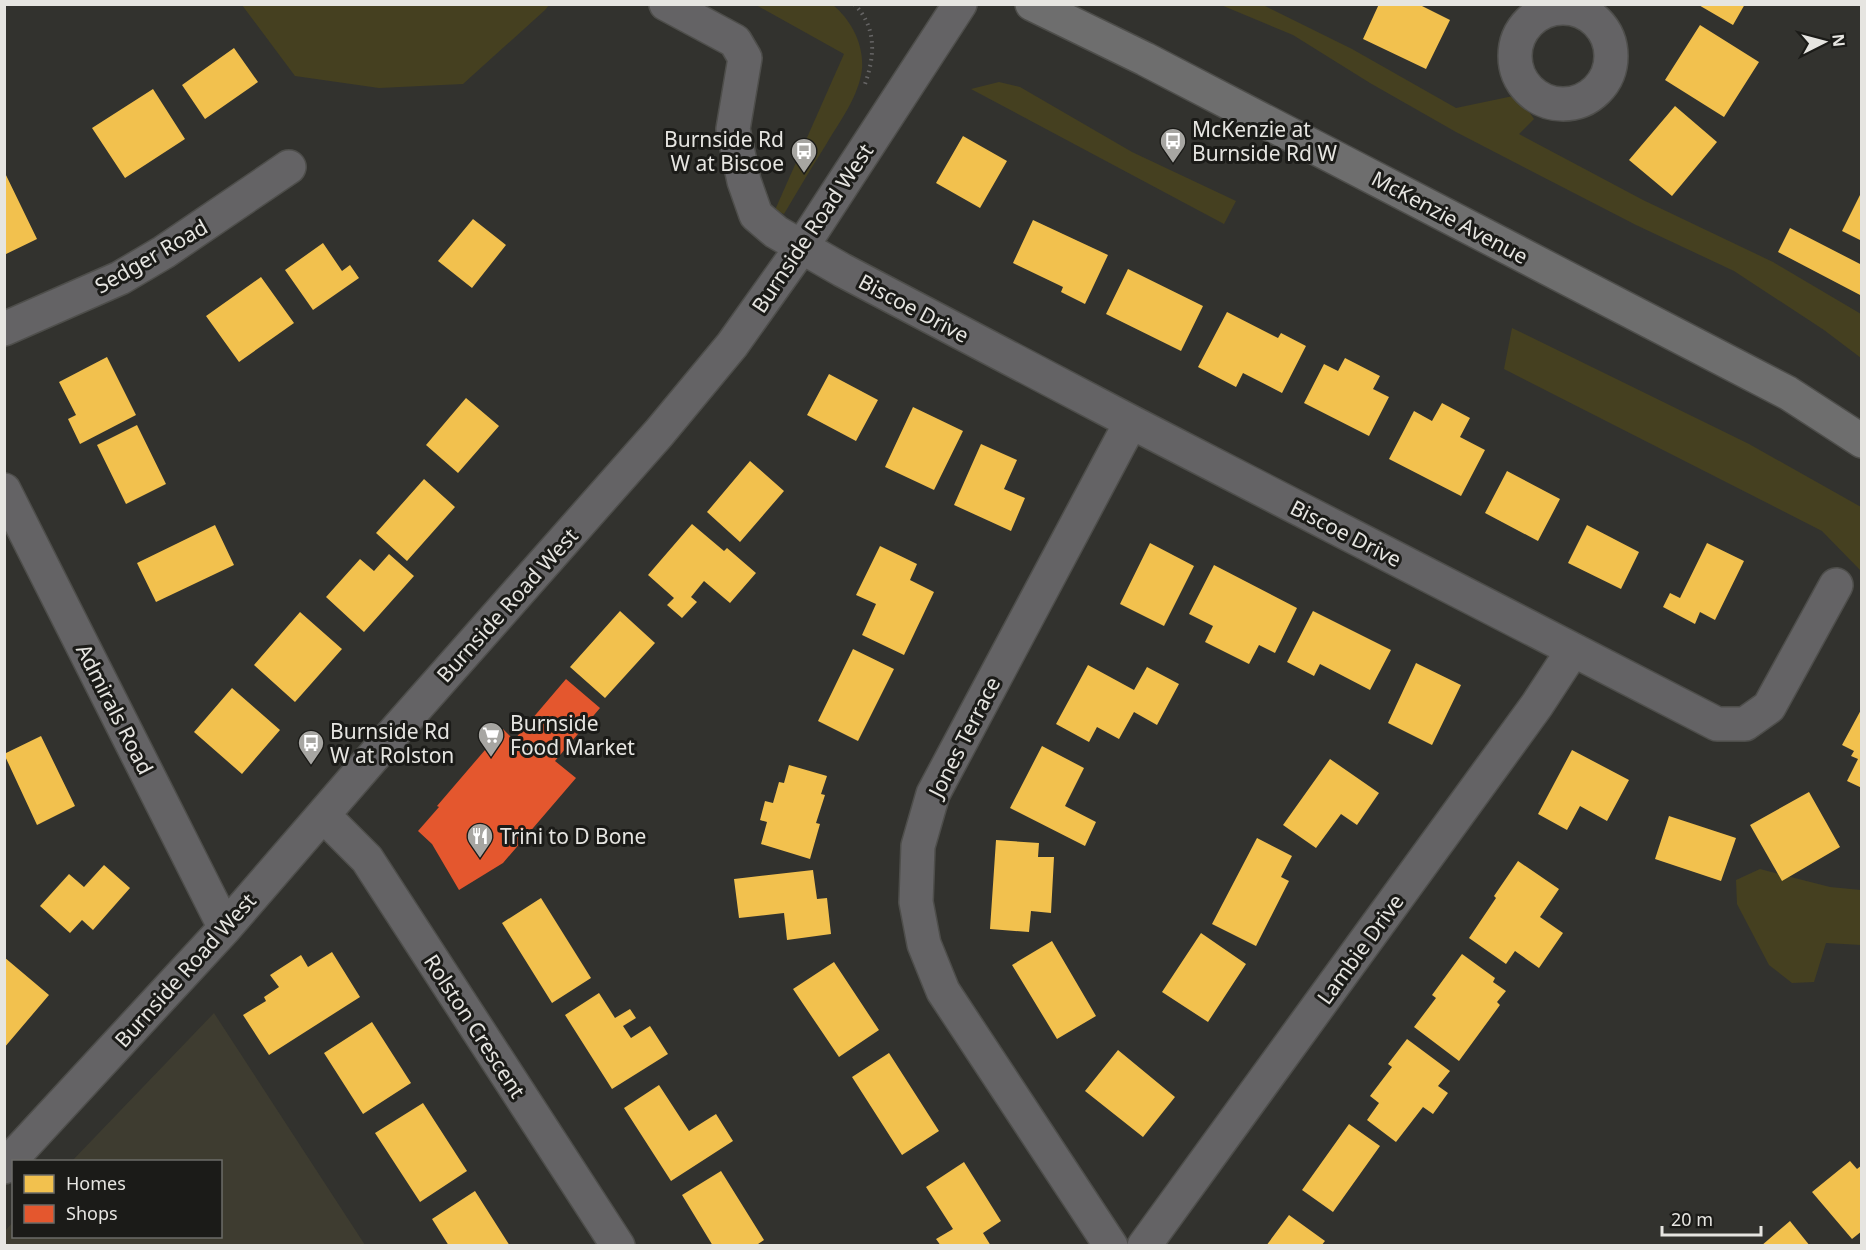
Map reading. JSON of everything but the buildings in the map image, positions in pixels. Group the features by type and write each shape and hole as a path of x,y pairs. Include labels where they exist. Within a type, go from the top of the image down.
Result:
{"main road":[{"name":"McKenzie Avenue","path":"1032,4 1145,58 1788,393 1862,441"}],"street":[{"name":"Biscoe Drive","path":"666,4 735,41 745,58 733,129 744,180 756,215 776,232 801,248 1131,422 1717,724 1744,724 1769,707 1836,585"},
{"name":"Burnside Road West","path":"4,1167 225,928 659,433 732,345 801,248 960,4"},
{"name":"Sedger Road","path":"4,329 120,278 164,252 289,168"},
{"name":"Jones Terrace","path":"1111,1245 943,992 924,944 916,902 918,846 933,794 1131,422"},
{"name":"Admirals Road","path":"4,490 225,928"},
{"name":"Lambie Drive","path":"1144,1245 1537,705 1573,650"},
{"name":"Rolston Crescent","path":"323,815 367,859 618,1245"}],"path":[{"path":"854,4 861,11 870,28 874,43 872,63 864,87"}],"shaded area":[{"path":"242,5 549,5 463,84 379,88 295,76"},
{"path":"756,5 833,5 851,25 861,51 862,69 853,98 784,214 775,210 844,54"},
{"path":"1221,5 1263,5 1352,49 1456,108 1518,95 1534,119 1519,134 1643,200 1773,262 1861,314 1861,358 1824,330 1734,271 1636,225 1456,132 1370,83 1293,35"},
{"path":"999,82 1020,87 1132,152 1236,201 1224,224 971,89"},
{"path":"1512,328 1749,444 1861,507 1861,571 1822,531 1504,369"},
{"path":"1760,869 1830,887 1861,890 1861,945 1826,943 1814,982 1792,983 1769,965 1737,904 1736,880"},
{"path":"214,1013 365,1245 5,1245 5,1231 12,1223 12,1238 222,1238 222,1160 73,1160"}],"place":[{"name":"McKenzie at Burnside Rd W","path":"1173,164"},
{"name":"Burnside Rd W at Biscoe","path":"804,174"},
{"name":"Burnside Food Market","path":"491,758"},
{"name":"Burnside Rd W at Rolston","path":"311,766"},
{"name":"Trini to D Bone","path":"480,859"}]}
